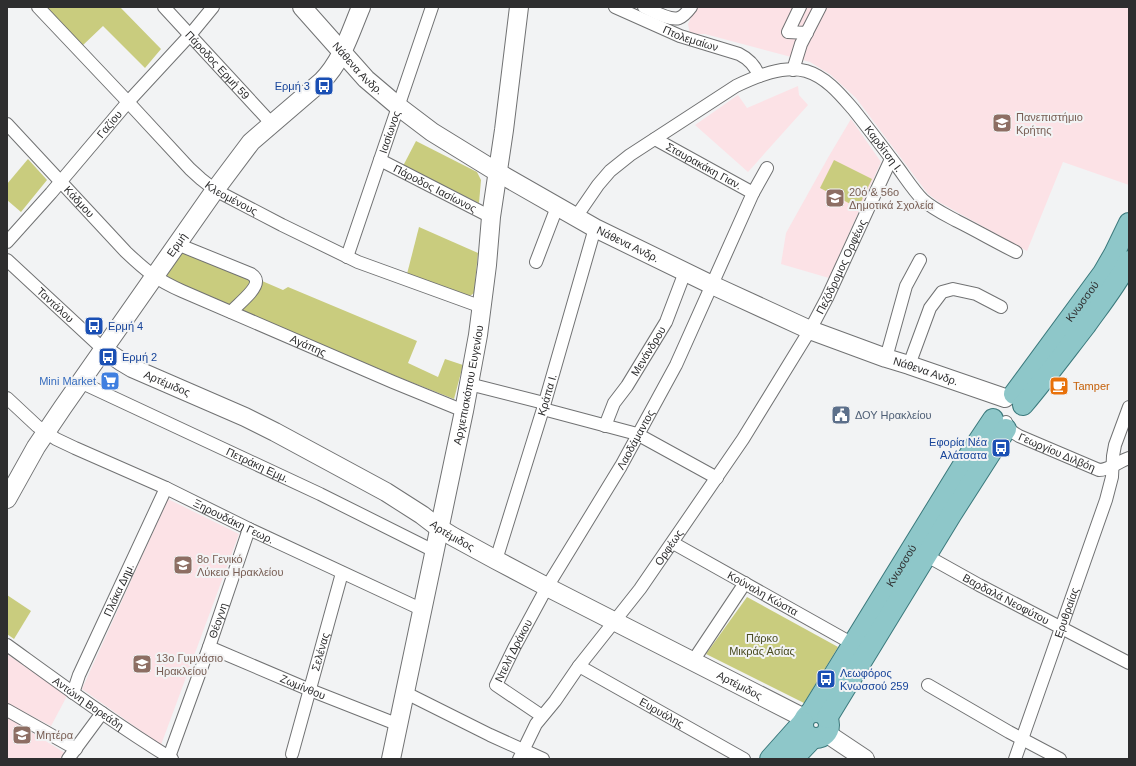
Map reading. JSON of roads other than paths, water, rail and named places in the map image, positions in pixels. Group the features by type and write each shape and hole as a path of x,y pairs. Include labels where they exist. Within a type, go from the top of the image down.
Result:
{"main road":[{"name":"Κνωσσού","path":"1014,399 1103,273 1129,223"},
{"name":"Κνωσσού","path":"1014,399 1042,382 1088,322 1129,261"},
{"path":"1003,424 994,414 1014,399"},
{"name":"Κνωσσού","path":"770,759 814,723 927,556 1003,424"},
{"name":"Κνωσσού","path":"793,759 814,723 854,644 971,452 1003,424"}],"street":[{"name":"Κλεομένους","path":"38,7 190,169 215,190 347,257 482,307"},
{"name":"Πάροδος Ερμή 59","path":"164,7 272,124"},
{"name":"Γαζίου","path":"7,242 128,102 190,35 213,7"},
{"name":"Νάθενα Ανδρ.","path":"302,7 366,79 432,132 497,172 594,228 810,330 886,358 1014,399"},
{"name":"Ερμή","path":"7,499 45,432 215,190 251,142 322,81 332,70 342,52 361,7"},
{"name":"Ιασίωνος","path":"347,257 432,7"},
{"name":"Αρχιεπισκόπου Ευγενίου","path":"391,759 464,411 478,335 491,217 504,130 519,7"},
{"name":"Πτολεμαίων","path":"615,7 670,32 744,56 753,64 759,76"},
{"name":"Πτολεμαίων","path":"644,7 663,16 673,18 682,16 691,7"},
{"path":"800,7 788,32 806,33"},
{"path":"793,70 801,44 820,7"},
{"path":"670,32 673,18"},
{"name":"Καρδίτση Ι.","path":"576,217 606,174 626,158 736,86 759,76 774,72 793,70 805,71 816,75 833,88 859,117 916,192 929,205 1016,252"},
{"name":"Κάδμου","path":"7,124 126,252 140,266 154,276"},
{"name":"Σταυρακάκη Γιαν.","path":"655,139 753,193"},
{"name":"Πεζόδρομος Ορφέως","path":"810,330 827,298 891,159"},
{"name":"Πάροδος Ιασίωνος","path":"380,160 491,217"},
{"name":"Σταυρακάκη Γιαν.","path":"712,285 753,193 767,168"},
{"path":"536,262 557,207"},
{"name":"Κράπα Ι.","path":"496,560 544,406 594,228"},
{"path":"177,244 255,276 256,283 254,289 230,312"},
{"name":"Ταντάλου","path":"7,260 103,349"},
{"path":"886,358 906,286 920,260"},
{"name":"Μενάνδρου","path":"605,426 614,403 627,386 666,322 685,272"},
{"name":"Αγάπης","path":"154,276 173,287 230,312 464,411"},
{"name":"Λαοδάμαντος","path":"547,587 621,466 637,434 676,365 712,285"},
{"path":"909,365 930,308 942,292 953,289 976,294 1001,307"},
{"name":"Ορφέως","path":"521,755 536,724 555,701 579,666 640,589 744,439 810,330"},
{"name":"Αρτέμιδος","path":"103,349 132,368 245,417 288,439 386,492 422,515 439,528 496,560 814,723 865,759"},
{"name":"Πετράκη Εμμ.","path":"80,382 320,494 434,551"},
{"path":"469,384 605,426 637,434 717,478"},
{"name":"Ξηρουδάκη Γεωρ.","path":"7,398 45,432 75,448 166,488 249,529 423,610"},
{"name":"Ερυθραίας","path":"1015,759 1106,500 1112,477 1115,445 1129,407"},
{"name":"Γεωργίου Διλβόη","path":"1003,424 1019,436 1099,470 1104,470 1129,458"},
{"name":"Πλάκα Δημ.","path":"73,693 79,675 166,488"},
{"name":"Θέογνη","path":"171,758 249,529"},
{"name":"Κούναλη Κώστα","path":"673,543 854,644"},
{"name":"Βαρδαλά Νεοφύτου","path":"927,556 979,585 1129,663"},
{"name":"Σελένας","path":"292,754 342,573"},
{"path":"693,661 745,583"},
{"name":"Ντελή Δράκου","path":"542,716 496,685 547,587"},
{"name":"Αντώνη Βορεάδη","path":"7,645 102,713 171,758"},
{"name":"Ζωμίνθου","path":"209,647 310,690 398,725"},
{"name":"Ευρυάλης","path":"579,666 744,759"},
{"path":"928,685 1060,759"},
{"path":"406,693 521,755 543,759"},
{"path":"7,710 76,749"},
{"path":"68,759 102,713"}],"place":[{"name":"Ερμή 3","path":"324,86"},
{"name":"Πανεπιστήμιο Κρήτης","path":"1002,123"},
{"name":"20ό & 56ο Δημοτικά Σχολεία","path":"835,198"},
{"name":"Ερμή 4","path":"94,326"},
{"name":"Ερμή 2","path":"108,357"},
{"name":"Mini Market","path":"110,381"},
{"name":"Tamper","path":"1059,386"},
{"name":"ΔΟΥ Ηρακλείου","path":"841,415"},
{"name":"Εφορία Νέα Αλάτσατα","path":"1001,448"},
{"name":"8ο Γενικό Λύκειο Ηρακλείου","path":"183,565"},
{"name":"13o Γυμνάσιο Ηρακλείου","path":"142,664"},
{"name":"Λεωφόρος Κνωσσού 259","path":"826,679"},
{"name":"Μητέρα","path":"22,735"}],"park label":[{"name":"Πάρκο Μικράς Ασίας","path":"762,644"}]}
